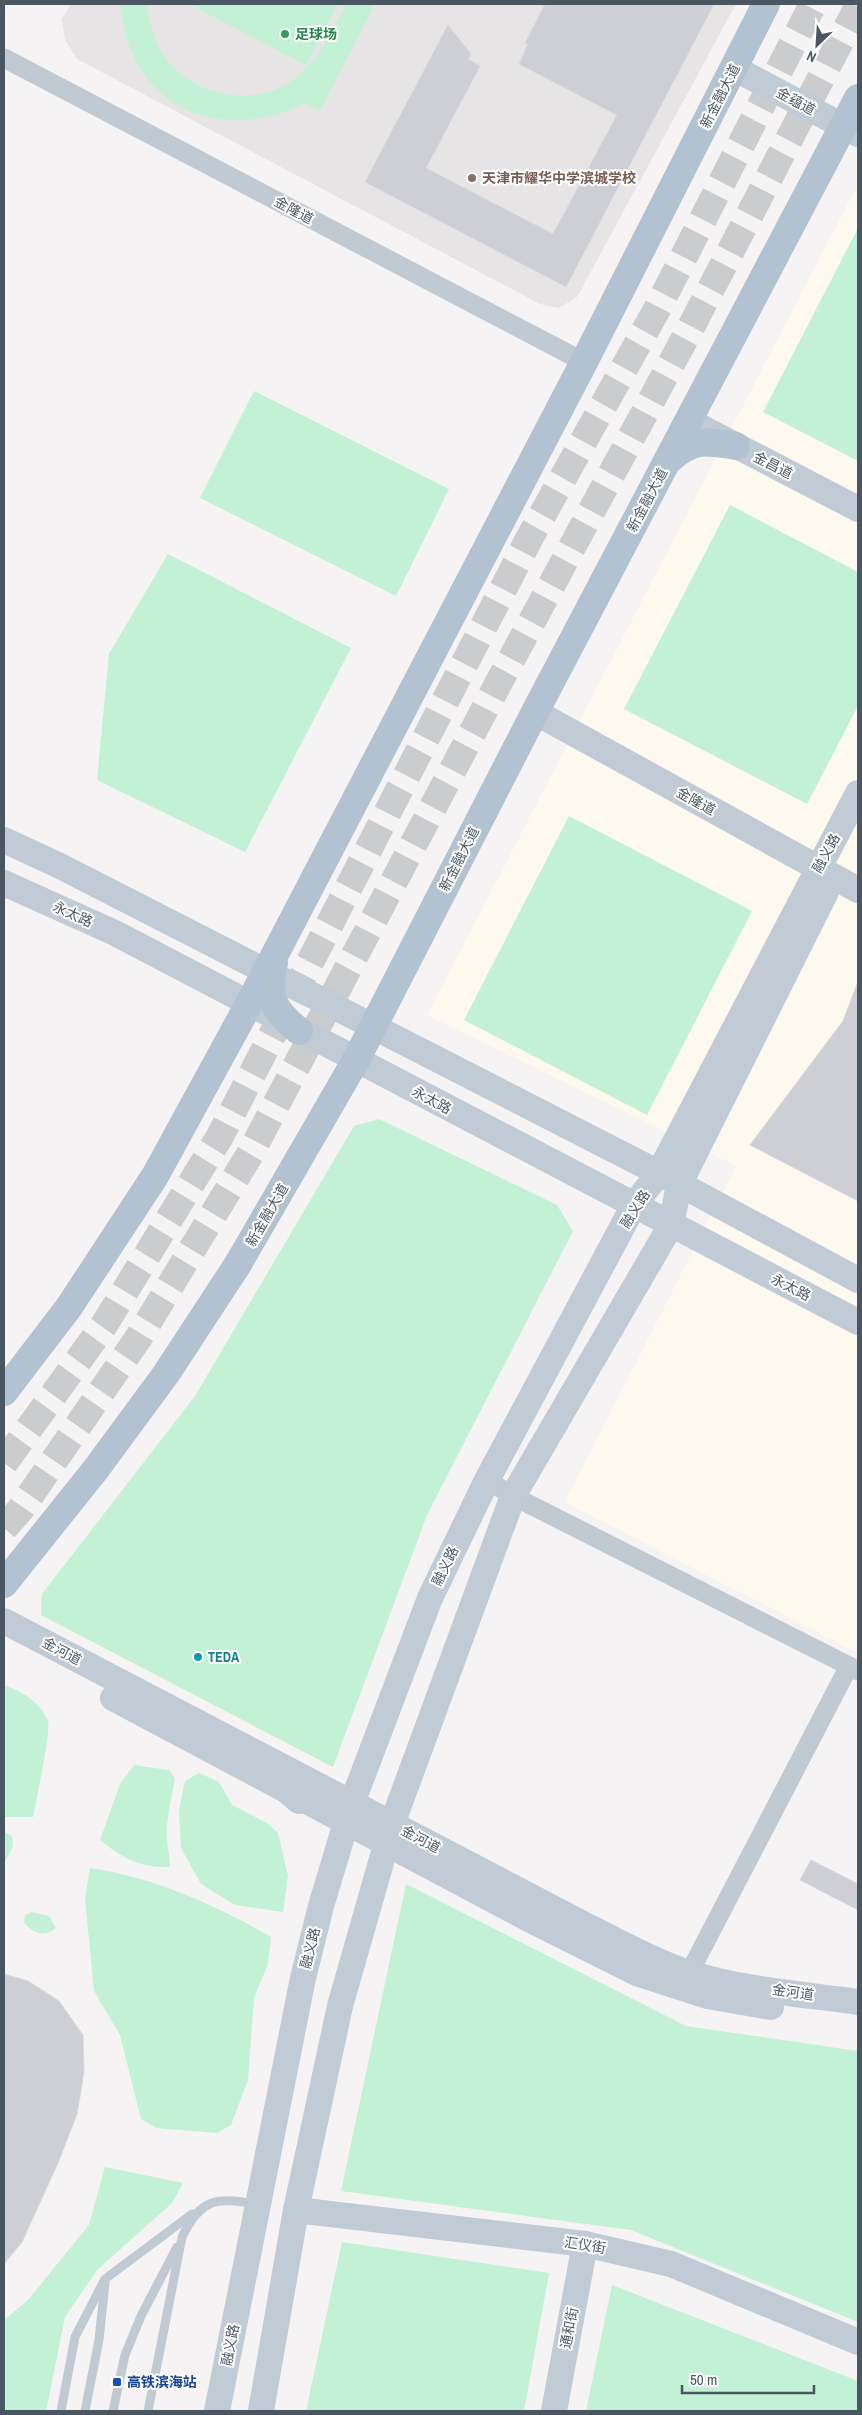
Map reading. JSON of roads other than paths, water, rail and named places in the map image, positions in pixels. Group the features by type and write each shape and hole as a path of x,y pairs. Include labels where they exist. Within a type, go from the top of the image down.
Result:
{"main road":[{"name":"新金融大道","path":"4,1392 69,1307 155,1176 271,966 584,362 766,4"},
{"name":"金蕴道","path":"736,64 853,120"},
{"name":"新金融大道","path":"4,1584 96,1469 166,1374 238,1264 356,1060 535,712 690,418 853,120"},
{"name":"金昌道","path":"690,418 736,446 858,509"},
{"name":"金昌道","path":"690,418 858,500"},
{"path":"668,461 682,447 697,442 736,446"},
{"name":"金隆道","path":"535,712 858,890"},
{"name":"融义路","path":"217,2411 303,1978 329,1878 349,1813 430,1598 487,1480 634,1205 669,1179 826,873 858,793"},
{"name":"融义路","path":"826,873 858,830"},
{"path":"4,840 271,966 373,1026 669,1179 858,1280"},
{"name":"永太路","path":"4,883 115,933 858,1322"},
{"path":"271,966 270,994 273,1002 278,1013 299,1031"},
{"path":"576,1174 599,1193 608,1213 611,1235 606,1260"},
{"name":"融义路","path":"260,2411 296,2210 340,2006 385,1835 513,1496 671,1225 669,1179"},
{"name":"金河道","path":"4,1621 349,1813 385,1835 639,1974 685,1981 740,1984 858,2002"},
{"path":"4,1640 286,1790 314,1814 326,1830 331,1852 329,1878"},
{"name":"金河道","path":"286,1790 349,1813"},
{"path":"329,1878 345,1853 359,1844 385,1835"},
{"name":"金河道","path":"385,1835 411,1838 433,1845 630,1948 685,1981 734,2002 858,2018"},
{"name":"汇仪街","path":"296,2210 585,2244 671,2264 858,2342"},
{"name":"通和街","path":"554,2411 585,2244"}],"street":[{"name":"金隆道","path":"4,58 584,362"},
{"path":"487,1480 513,1496 854,1669 685,1981"}],"lane":[{"path":"60,2411 74,2337 105,2279 200,2208 222,2199 257,2204"},
{"path":"113,2411 125,2355 130,2341 189,2222 200,2208"},
{"path":"148,2411 182,2237"},
{"path":"85,2411 100,2340 105,2279"}],"tunnel":[{"path":"4,1463 104,1325 219,1138 530,537 656,311 813,4"},
{"path":"4,1528 20,1510 139,1337 250,1154 498,684 691,327 858,7"}],"place":[{"name":"足球场","path":"285,34"},
{"name":"天津市耀华中学滨城学校","path":"472,178"},
{"name":"TEDA","path":"198,1657"},
{"name":"高铁滨海站","path":"117,2382"}]}
